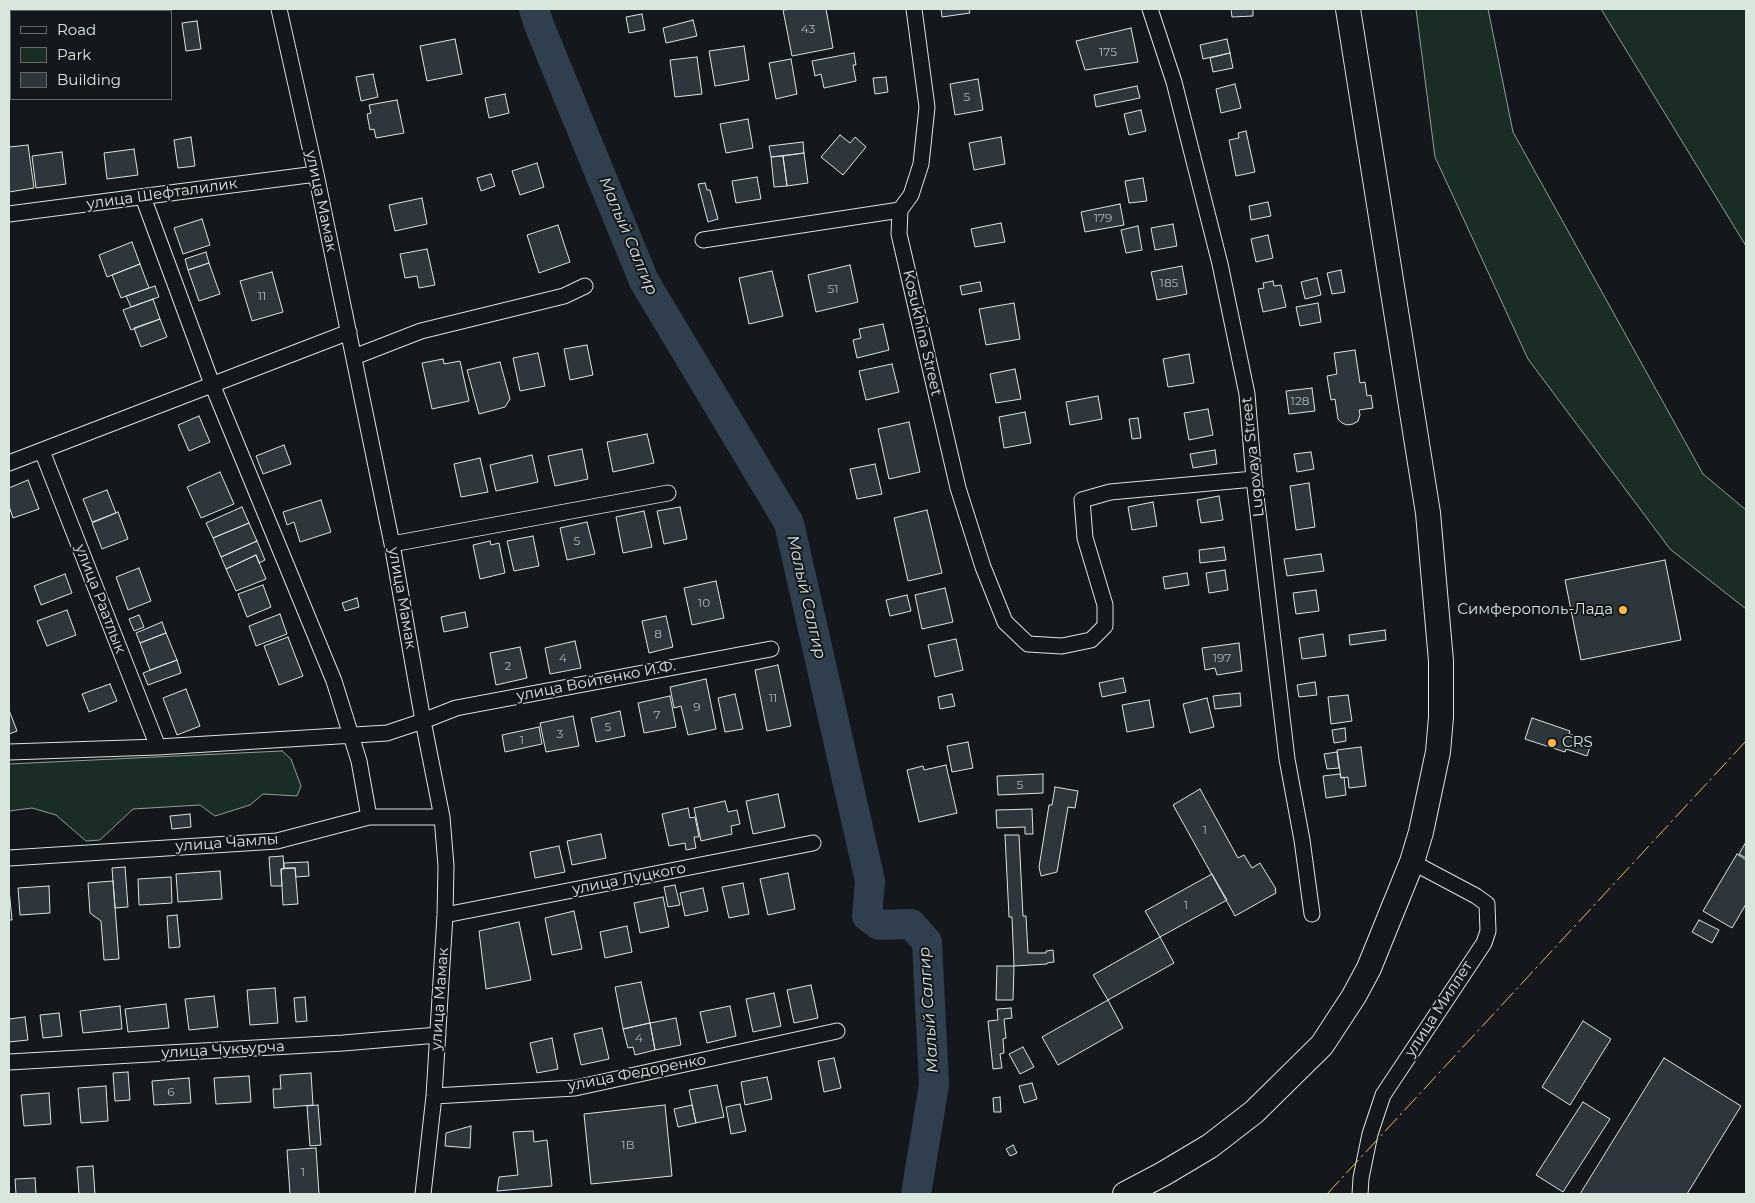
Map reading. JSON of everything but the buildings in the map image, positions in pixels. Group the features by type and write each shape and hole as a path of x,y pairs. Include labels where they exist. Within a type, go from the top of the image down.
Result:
{"main road":[{"path":"1126,1194 1210,1146 1254,1112 1322,1045 1354,996 1369,968 1412,862 1421,832 1438,752 1442,692 1440,637 1428,513 1348,9"}],"street":[{"name":"улица Мамак","path":"279,9 316,174 392,544 442,817 446,866 445,915 434,1096 423,1194"},
{"name":"Kosukhina Street","path":"914,9 927,108 921,164 911,195 900,210 899,234 958,488 983,567 1005,622 1028,644 1062,646 1091,640 1105,626 1105,605 1085,538 1082,500 1110,492 1254,479"},
{"name":"Lugovaya Street","path":"1150,9 1174,82 1220,264 1247,394 1254,479 1287,759 1302,840 1312,914"},
{"name":"улица Шефталилик","path":"9,214 316,174"},
{"path":"143,197 212,384 334,681 359,761 369,817"},
{"path":"703,240 900,210"},
{"path":"354,358 421,331 564,296 585,286"},
{"path":"9,463 349,332"},
{"name":"улица Раатлык","path":"42,451 158,747"},
{"path":"392,544 668,493"},
{"name":"улица Войтенко И.Ф.","path":"9,752 158,747 387,733 456,708 771,648"},
{"name":"улица Чамлы","path":"9,858 277,841 369,817 442,817"},
{"name":"улица Луцкого","path":"445,915 813,843"},
{"name":"улица Миллет","path":"1360,1194 1361,1178 1370,1134 1383,1095 1476,952 1484,943 1488,930 1487,904 1476,896 1412,862"},
{"name":"улица Федоренко","path":"434,1096 575,1088 837,1031"},
{"name":"улица Чукъурча","path":"9,1062 438,1035"}],"green space":[{"path":"1416,9 1488,9 1513,132 1703,474 1746,510 1746,609 1670,549 1528,359 1435,157"},
{"path":"1601,9 1746,9 1746,246"},
{"path":"282,751 291,759 301,786 297,796 263,794 250,805 215,816 200,805 133,809 100,840 86,841 56,815 32,808 9,811 9,764"}],"waterway":[{"name":"Малый Салгир","path":"534,9 644,281 789,523 870,881 867,916 879,925 911,924 927,942 934,1085 916,1194"}],"power":[{"path":"1327,1194 1746,741"}],"place":[{"name":"Симферополь-Лада","path":"1623,610"},
{"name":"CRS","path":"1552,743"}]}
